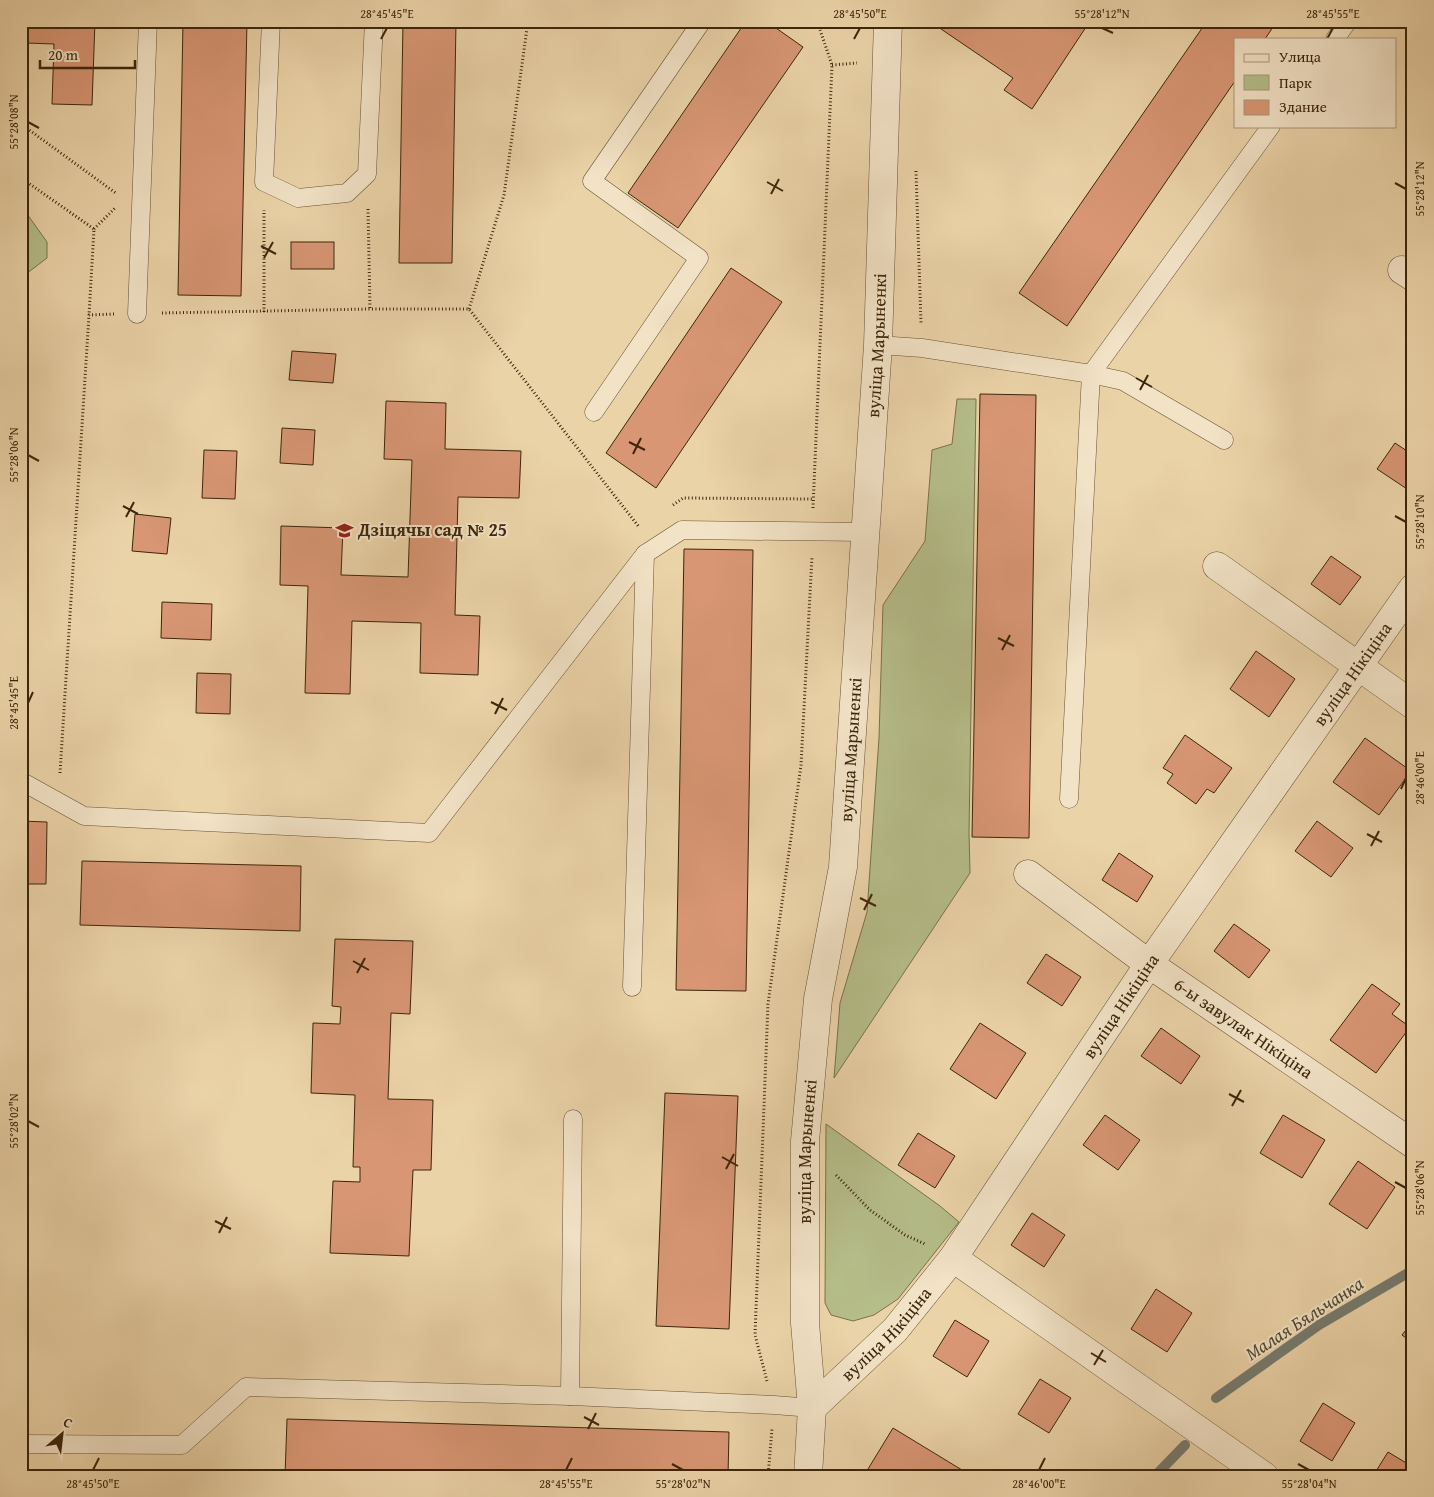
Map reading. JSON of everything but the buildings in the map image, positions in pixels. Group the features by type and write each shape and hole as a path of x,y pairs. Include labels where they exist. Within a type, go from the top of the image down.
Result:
{"street":[{"name":"вуліца Марыненкі","path":"808,1476 812,1408 805,1323 805,1141 818,998 843,866 878,344 888,21"},
{"path":"1217,566 1413,704"},
{"name":"вуліца Нікіціна","path":"812,1408 895,1330 953,1258 1149,964 1413,588"},
{"name":"6-ы завулак Нікіціна","path":"1028,874 1149,964 1413,1144"},
{"path":"953,1258 1264,1476"}],"lane":[{"path":"137,314 148,21"},
{"path":"271,21 264,182 298,198 347,193 367,174 374,21"},
{"path":"594,412 699,258 592,181 702,21"},
{"path":"1336,38 1348,21"},
{"path":"1070,799 1091,374 1270,128"},
{"path":"878,344 922,348 1091,374 1123,381 1224,440"},
{"path":"21,781 84,816 429,833 645,554 682,530 865,532"},
{"path":"632,986 645,554"},
{"path":"570,1396 573,1119"},
{"path":"21,1444 182,1445 246,1387 570,1396 812,1408"}],"path":[{"path":"469,309 504,195 528,21"},
{"path":"21,124 123,199"},
{"path":"916,169 922,348"},
{"path":"367,174 370,309"},
{"path":"21,178 94,229 58,801"},
{"path":"264,182 264,312"},
{"path":"89,315 370,309 469,309"},
{"path":"469,309 640,528 647,523"},
{"path":"668,508 683,498 813,499"},
{"path":"768,1004 755,1335 774,1405 768,1476"},
{"path":"805,1141 870,1210 905,1235 953,1258"}],"green space":[{"path":"21,210 27,214 47,242 47,258 22,277"},
{"path":"957,399 976,399 969,833 970,873 834,1078 840,1003 867,912 879,738 883,605 925,541 932,450 952,444"},
{"path":"826,1124 940,1206 959,1222 898,1299 874,1315 853,1321 831,1315 825,1303"}],"waterway":[{"name":"Малая Бяльчанка","path":"1216,1398 1319,1325 1413,1270"},
{"name":"Малая Бяльчанка","path":"1155,1476 1185,1445"}],"place":[{"name":"Дзіцячы сад № 25","path":"344,530"}]}
